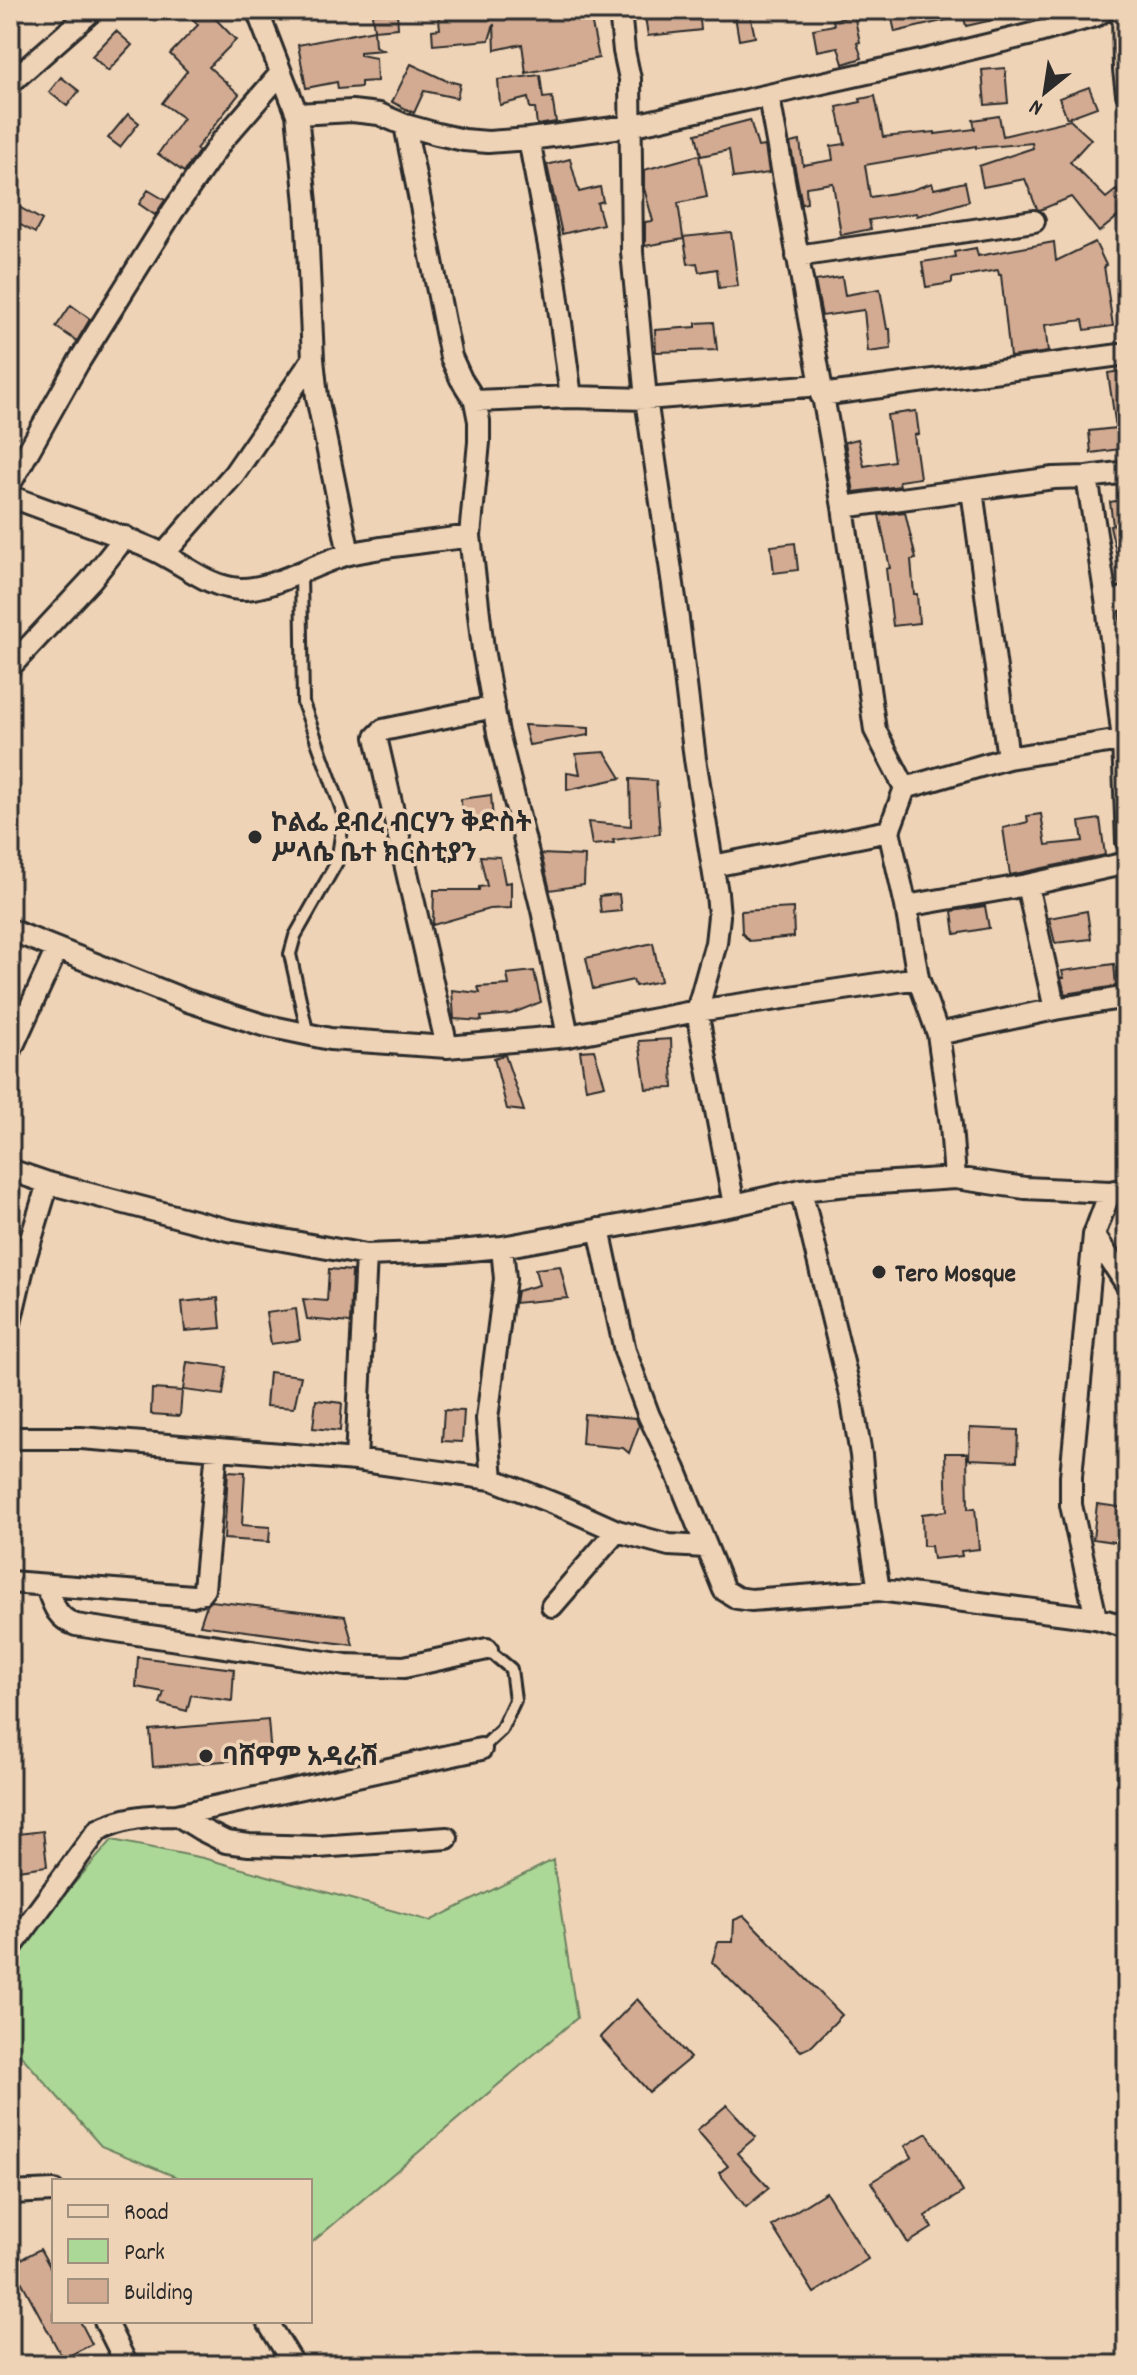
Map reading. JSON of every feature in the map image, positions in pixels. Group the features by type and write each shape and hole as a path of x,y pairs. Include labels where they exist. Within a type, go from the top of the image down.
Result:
{"street":[{"path":"10,83 93,10"},
{"path":"257,10 297,114 306,203 313,359 320,412 349,554"},
{"path":"620,10 630,79 632,252 646,399 719,916 716,943 697,1011 734,1205"},
{"path":"297,114 326,111 379,114 405,125 464,140 529,139 630,126 769,97 1032,34 1095,16 1105,10"},
{"path":"1123,10 1127,94"},
{"path":"281,73 221,142 173,211 78,363 11,496 125,537 164,554 210,582 236,589 266,584 349,554 470,536"},
{"path":"769,97 843,507 875,730 905,788 889,831 918,978 938,1034 955,1178"},
{"path":"405,125 451,357 475,401 479,442 470,536 483,649 498,733 542,910 568,1036"},
{"path":"529,139 555,278 571,397"},
{"path":"797,256 1034,221"},
{"path":"475,401 571,397 646,399 820,390 1127,354"},
{"path":"164,554 234,474 313,359"},
{"path":"843,507 1054,478 1127,472"},
{"path":"1087,477 1125,739 1127,842"},
{"path":"972,490 1008,758"},
{"path":"10,667 91,580 125,537"},
{"path":"1107,605 1127,596"},
{"path":"447,1047 376,737 383,730 494,707"},
{"path":"905,788 1008,758 1125,739"},
{"path":"713,866 889,831"},
{"path":"906,906 1027,885 1127,863"},
{"path":"1027,885 1055,1009"},
{"path":"10,930 230,1016 341,1040 447,1047 568,1036 697,1011 918,978"},
{"path":"10,1052 57,949"},
{"path":"938,1034 1127,997"},
{"path":"10,1170 48,1183 228,1230 366,1255 502,1247 801,1190 955,1178 1025,1188 1119,1191 1094,1235 1071,1476 1071,1505 1096,1618"},
{"path":"10,1323 48,1183"},
{"path":"801,1190 851,1395 879,1590"},
{"path":"599,1229 625,1351 649,1416 675,1469 724,1590 737,1598 751,1600 879,1590 1096,1618 1127,1627"},
{"path":"1094,1235 1127,1285"},
{"path":"492,1479 487,1419 505,1279 502,1247"},
{"path":"356,1460 366,1255"},
{"path":"10,1438 81,1438 356,1460 492,1479 617,1531 669,1545 706,1547"},
{"path":"10,1582 193,1596 200,1594 204,1589 217,1449"},
{"path":"552,1606 617,1531"},
{"path":"46,1585 57,1613 64,1621 76,1625 242,1650 346,1665 404,1667 487,1649"},
{"path":"10,1949 98,1830 115,1821 141,1815 177,1815 481,1749"},
{"path":"177,1815 226,1842 249,1845 318,1847 447,1838"},
{"path":"10,2193 52,2191"},
{"path":"106,2323 127,2365"},
{"path":"268,2323 294,2365"}],"lane":[{"path":"301,572 303,703 344,816 337,862 295,936 290,954 308,1035"},
{"path":"481,1749 501,1730 515,1700 511,1669 487,1649"}],"green space":[{"path":"112,1840 203,1858 430,1921 553,1860 577,2018 312,2242 312,2179 181,2179 101,2146 10,2043 10,1957"}],"building":[{"path":"185,10 207,10 236,40 209,67 239,94 196,149 199,151 184,172 158,154 183,118 162,103 187,71 170,54 198,25"},
{"path":"438,10 538,10 540,19 589,10 599,58 526,73 522,44 495,50 494,24 489,40 433,45 432,30 440,29"},
{"path":"644,10 699,10 701,30 648,36"},
{"path":"734,10 749,10 755,37 739,40"},
{"path":"890,10 955,10 955,18 895,32"},
{"path":"962,10 1009,10 1010,16 966,26"},
{"path":"397,12 398,28 374,30 372,14"},
{"path":"854,15 862,58 843,64 838,47 817,51 813,29 834,25 833,20"},
{"path":"374,30 375,46 383,50 360,52 360,55 376,58 377,81 361,82 361,87 338,89 337,82 306,88 298,45"},
{"path":"116,31 132,45 108,71 92,56"},
{"path":"411,64 460,84 457,98 424,91 414,113 392,102"},
{"path":"1005,68 1008,103 985,105 982,70"},
{"path":"540,75 543,98 552,97 556,122 537,125 535,108 530,108 528,98 500,105 498,80"},
{"path":"61,77 79,91 67,106 49,92"},
{"path":"1089,87 1097,107 1067,118 1059,98"},
{"path":"875,96 883,137 975,129 973,120 999,116 1003,136 1070,120 1091,139 1070,162 1106,198 1116,190 1127,202 1127,209 1099,232 1071,197 1037,209 1025,179 983,187 979,166 1033,148 1032,143 976,146 865,165 870,197 912,190 932,183 934,189 965,182 969,201 917,216 916,213 869,220 871,229 841,235 833,183 806,187 807,203 802,204 790,143 800,141 803,165 833,160 831,146 845,144 837,107"},
{"path":"128,114 139,123 120,147 108,138"},
{"path":"750,120 758,147 765,146 769,173 733,178 729,150 701,156 696,134"},
{"path":"699,155 707,197 678,203 683,237 731,232 738,286 719,288 717,269 699,272 697,263 688,264 684,239 645,246 645,222 653,221 644,188 644,170"},
{"path":"570,159 579,192 600,187 603,201 597,203 603,224 562,234 547,165"},
{"path":"148,190 165,200 155,215 139,204"},
{"path":"10,202 42,220 35,233 10,219"},
{"path":"1054,242 1056,261 1095,242 1106,265 1113,326 1085,330 1083,320 1045,325 1048,352 1010,357 998,270 952,278 952,283 926,287 922,262 955,257 954,252 976,248 978,256"},
{"path":"842,277 845,295 880,289 887,329 890,329 891,349 868,352 864,310 822,316 815,281"},
{"path":"71,305 90,319 77,341 56,327"},
{"path":"714,322 717,350 656,352 655,330 696,327 696,323"},
{"path":"1127,370 1127,448 1091,453 1089,431 1116,428 1108,373"},
{"path":"916,411 919,434 914,435 920,478 899,481 900,486 854,492 845,442 858,439 864,466 894,461 887,415"},
{"path":"1127,499 1127,559 1118,560 1110,526 1113,525 1110,502"},
{"path":"905,512 916,559 911,560 919,623 893,626 886,569 890,568 879,515"},
{"path":"795,543 798,570 774,573 771,546"},
{"path":"524,725 589,728 589,735 529,745"},
{"path":"605,752 621,778 567,790 567,772 580,774 576,754"},
{"path":"630,779 656,781 660,834 592,845 588,822 631,826"},
{"path":"491,795 493,820 462,821 461,799"},
{"path":"1041,814 1046,845 1083,841 1080,822 1100,819 1105,855 1010,875 1003,828 1028,822 1027,816"},
{"path":"541,854 585,856 584,885 550,890"},
{"path":"480,856 500,857 505,883 511,882 511,908 489,909 433,925 434,890 479,890 479,887 487,886"},
{"path":"619,894 621,911 601,913 599,896"},
{"path":"985,906 989,928 955,934 952,911"},
{"path":"793,908 794,937 749,941 742,933 741,911"},
{"path":"1087,911 1091,939 1055,943 1049,918"},
{"path":"653,943 661,981 635,986 633,980 593,989 586,958"},
{"path":"1114,964 1116,986 1065,994 1062,971"},
{"path":"534,971 541,1002 511,1014 481,1017 482,1021 454,1019 452,990 480,993 478,987 509,985 507,974"},
{"path":"671,1039 673,1088 646,1089 639,1041"},
{"path":"594,1050 605,1085 586,1089 580,1051"},
{"path":"505,1055 524,1111 507,1109 494,1058"},
{"path":"560,1266 568,1298 515,1303 517,1291 539,1285 535,1269"},
{"path":"329,1269 352,1271 350,1323 307,1319 303,1299 327,1301"},
{"path":"218,1298 221,1328 185,1331 182,1302"},
{"path":"296,1309 300,1340 271,1344 266,1313"},
{"path":"187,1362 227,1367 223,1395 183,1390"},
{"path":"269,1372 301,1376 294,1408 266,1406"},
{"path":"152,1389 182,1391 180,1416 151,1414"},
{"path":"316,1400 342,1403 340,1431 313,1428"},
{"path":"444,1410 464,1411 462,1442 442,1441"},
{"path":"584,1414 636,1418 639,1426 629,1453 623,1448 582,1444"},
{"path":"970,1428 1018,1430 1017,1461 969,1459"},
{"path":"945,1453 967,1453 968,1509 975,1508 979,1549 961,1551 962,1556 933,1559 931,1546 923,1546 922,1514 947,1511"},
{"path":"228,1471 245,1472 242,1525 270,1527 269,1542 224,1539"},
{"path":"1097,1504 1126,1508 1121,1543 1093,1539"},
{"path":"211,1601 345,1616 353,1645 200,1625"},
{"path":"138,1657 234,1669 232,1701 191,1695 187,1711 160,1704 164,1692 136,1687"},
{"path":"268,1720 271,1757 153,1767 150,1730"},
{"path":"43,1831 47,1866 10,1871 10,1835"},
{"path":"744,1916 842,2015 812,2046 801,2051 712,1962 718,1942 733,1942 734,1920"},
{"path":"637,1999 690,2058 649,2092 600,2037"},
{"path":"727,2105 756,2137 737,2153 769,2188 746,2207 719,2173 728,2166 697,2130"},
{"path":"927,2133 963,2192 925,2216 932,2228 908,2243 871,2182 912,2157 905,2146"},
{"path":"826,2192 868,2259 814,2293 772,2226"},
{"path":"40,2249 52,2270 52,2323 81,2323 92,2344 63,2359 12,2264"}],"place":[{"name":"ኮልፌ ደብረ ብርሃን ቅድስት ሥላሴ ቤተ ክርስቲያን","path":"255,837"},
{"name":"Tero Mosque","path":"879,1272"},
{"name":"ባሸዋም አዳራሽ","path":"206,1756"}]}
